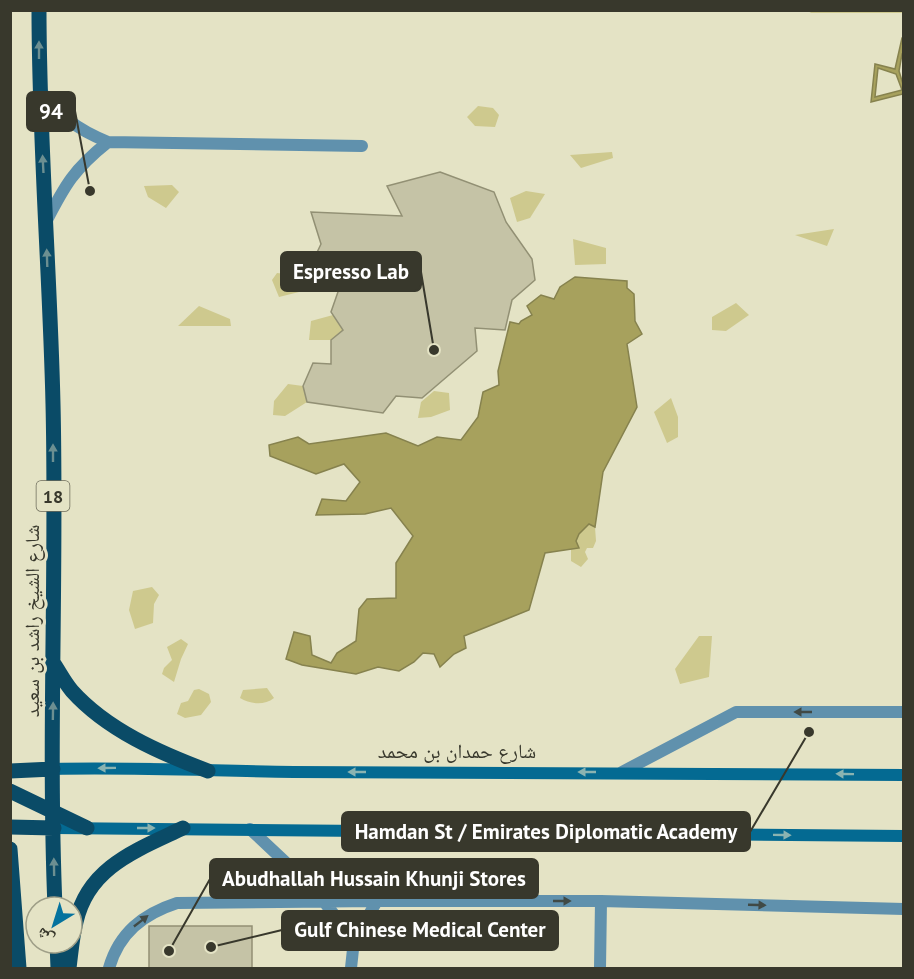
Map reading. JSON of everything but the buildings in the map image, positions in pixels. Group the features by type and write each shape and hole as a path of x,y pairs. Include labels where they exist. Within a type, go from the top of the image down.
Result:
{"main road":[{"name":"شارع الشيخ راشد بن سعيد","path":"39,10 39,88 53,405 55,895"},
{"path":"54,664 70,689 91,710 134,738 208,771"},
{"name":"شارع حمدان بن محمد","path":"10,771 118,768 208,771 903,775"},
{"path":"10,791 87,828"},
{"path":"10,827 903,836"},
{"path":"69,969 75,922 87,893 100,875 134,852 183,828"},
{"path":"10,849 20,969"}],"lane":[{"path":"39,88 53,108 71,124 86,134 108,142 362,146"},
{"path":"46,222 73,175 86,160 108,142"},
{"path":"622,772 736,712 903,712"},
{"path":"250,829 294,868 325,902 354,940"},
{"path":"351,969 354,940 377,901"},
{"path":"109,969 113,955 124,936 139,921 157,910 177,903 601,901 903,909"},
{"path":"600,969 601,901"}],"shaded area":[{"path":"903,10 903,13 811,13 808,11"},
{"path":"903,38 903,54 899,71 903,94 871,102 875,64 895,69","holes":["878,68 896,74 902,90 875,97"]},
{"path":"478,106 493,108 499,115 495,127 475,126 467,117"},
{"path":"612,152 613,158 581,168 570,155"},
{"path":"172,185 179,192 166,208 148,197 144,186"},
{"path":"526,191 545,194 530,218 517,222 510,198"},
{"path":"834,229 827,246 795,235"},
{"path":"573,239 606,248 606,264 575,265"},
{"path":"277,273 302,276 299,292 279,297 272,280"},
{"path":"575,277 627,281 627,288 634,294 635,321 642,334 627,344 637,407 603,472 595,527 589,524 579,534 576,541 579,548 545,553 529,610 464,636 466,648 454,654 440,667 434,654 423,653 399,671 378,667 356,674 302,665 286,659 294,632 310,636 312,655 331,663 337,653 356,641 359,609 367,599 396,598 396,563 413,536 391,508 365,514 316,515 322,499 346,501 360,482 344,464 316,474 270,456 269,445 298,437 309,444 386,433 418,446 437,437 461,440 478,417 483,392 499,385 498,371 510,322 519,324 532,315 527,306 541,295 554,299 560,287"},
{"path":"736,303 749,315 726,331 712,330 712,317"},
{"path":"199,306 230,319 231,326 178,326"},
{"path":"333,315 343,330 331,340 309,340 311,321"},
{"path":"288,384 303,386 307,402 285,416 273,415 274,401"},
{"path":"434,391 449,393 450,410 431,417 418,418 421,402"},
{"path":"671,398 678,417 678,437 667,443 654,412"},
{"path":"589,524 595,527 596,541 593,548 587,548 585,552 588,559 581,567 571,561 571,549 578,548 576,541 579,534"},
{"path":"152,587 159,595 154,604 153,623 135,629 129,610 133,591"},
{"path":"699,636 712,636 709,677 680,684 675,669"},
{"path":"181,639 188,644 174,682 162,674 164,668 172,660 167,647"},
{"path":"267,688 274,698 266,702 253,703 240,698 243,690"},
{"path":"199,689 209,694 211,702 201,715 185,718 177,714 181,703 188,701 194,690"}],"place":[{"name":"94","path":"90,191"},
{"name":"Espresso Lab","path":"434,350"},
{"name":"Hamdan St / Emirates Diplomatic Academy","path":"809,732"},
{"name":"Gulf Chinese Medical Center","path":"211,947"},
{"name":"Abudhallah Hussain Khunji Stores","path":"169,951"}]}
